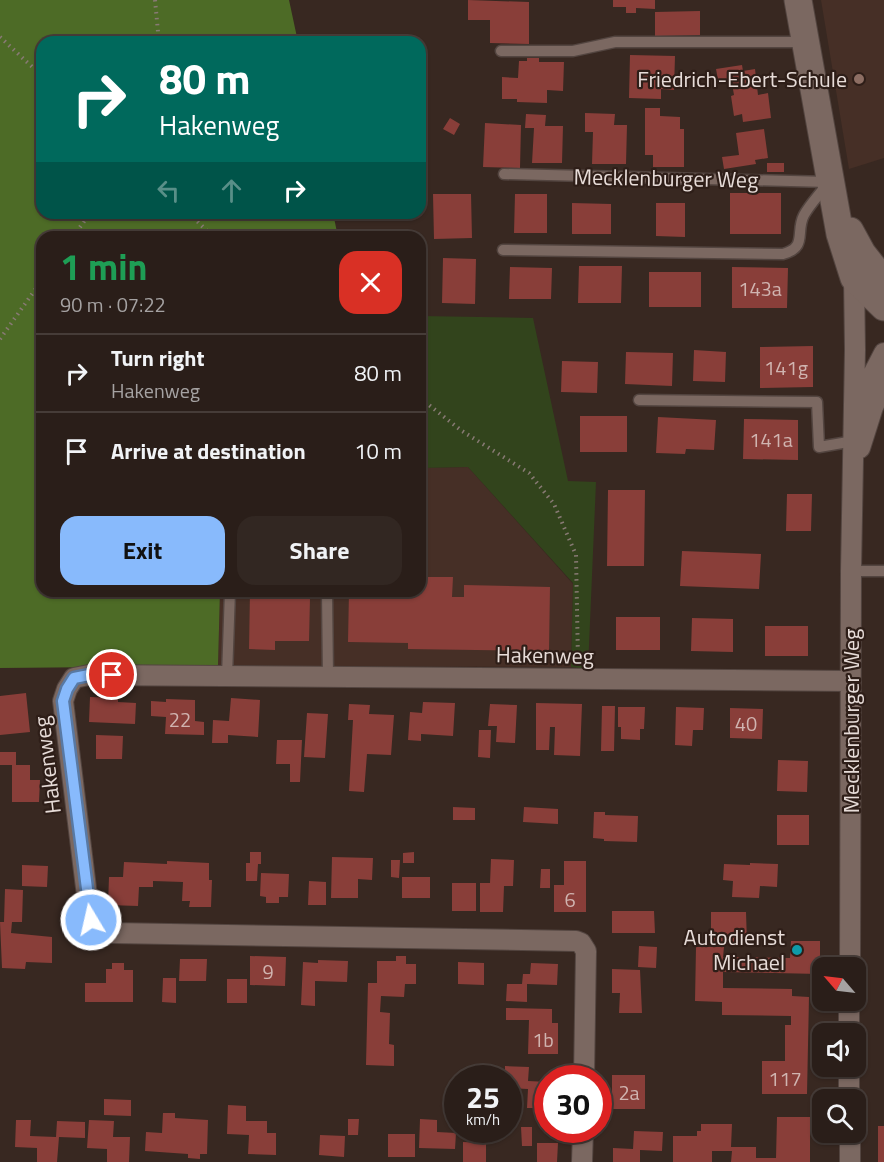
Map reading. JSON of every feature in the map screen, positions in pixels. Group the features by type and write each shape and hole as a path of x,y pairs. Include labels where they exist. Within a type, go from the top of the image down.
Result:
{"street":[{"name":"Mecklenburger Weg","path":"798,0 840,234 854,278 850,957"},
{"name":"Mecklenburger Weg","path":"831,188 862,253 884,281"},
{"path":"854,278 884,307"},
{"name":"Mecklenburger Weg","path":"854,411 884,353"},
{"name":"Mecklenburger Weg","path":"854,474 864,434 884,385"},
{"name":"Mecklenburger Weg","path":"854,474 884,417"},
{"name":"Hakenweg","path":"584,1065 586,951 581,943 576,941 112,933 98,930 91,920 88,901 63,701 74,678 89,675 851,681"},
{"path":"582,1162 583,1143"},
{"path":"850,1143 850,1162"}],"lane":[{"path":"501,51 573,51 615,42 805,42"},
{"name":"Mecklenburger Weg","path":"504,174 831,188"},
{"path":"503,250 783,254 792,251 797,246 804,215 831,188"},
{"path":"639,400 818,402 819,447 854,441"},
{"path":"851,572 884,571"},
{"path":"227,676 230,597"},
{"path":"327,597 328,676"}],"path":[{"path":"155,0 158,36"},
{"path":"0,37 36,70"},
{"path":"195,219 207,231"},
{"path":"0,339 36,288"},
{"path":"426,403 462,431 528,473 554,504 576,555 579,679"}],"shaded area":[{"name":"Friedrich-Ebert-Schule","path":"821,0 884,0 884,158 849,169"},
{"path":"468,467 573,584 571,667 218,666 220,597 426,597 426,468"}],"green space":[{"path":"0,0 289,0 297,36 36,36 36,219 334,219 337,231 36,231 36,597 220,597 218,666 0,668"},
{"path":"426,316 533,318 568,481 596,482 588,669 571,667 573,583 468,467 426,468"}],"building":[{"path":"468,0 529,2 529,44 490,43 490,20 468,20"},
{"path":"613,0 655,0 655,9 636,8 636,13 626,13 626,7 613,7"},
{"path":"700,11 700,35 655,36 655,12"},
{"path":"630,55 675,56 674,90 661,89 661,99 629,98"},
{"path":"527,58 539,58 539,62 564,62 563,91 547,90 547,103 502,99 502,77 518,78 519,61 527,61"},
{"path":"742,65 743,71 755,69 758,95 768,93 771,118 743,122 742,114 734,116 731,78 718,80 716,69"},
{"path":"645,108 660,108 660,116 680,117 680,129 684,129 684,167 653,167 653,155 645,155"},
{"path":"585,113 615,114 614,125 627,125 626,164 592,164 593,132 585,132"},
{"path":"526,114 546,115 545,126 563,126 562,163 532,163 534,128 525,128"},
{"path":"450,118 460,124 454,135 443,129"},
{"path":"485,123 521,125 520,168 483,167"},
{"path":"764,129 768,158 755,160 756,164 724,169 722,157 739,155 736,133"},
{"path":"767,163 784,163 784,172 767,172"},
{"path":"730,193 781,193 781,234 730,234"},
{"path":"433,194 471,194 472,238 434,239"},
{"path":"515,194 547,194 547,233 514,233"},
{"path":"572,203 611,204 611,234 572,234"},
{"path":"656,203 685,203 685,237 656,236"},
{"path":"443,258 476,259 475,304 442,303"},
{"path":"579,266 622,266 621,303 578,303"},
{"path":"510,267 552,268 551,299 509,299"},
{"path":"732,267 788,268 787,308 732,308"},
{"path":"649,272 701,272 701,307 649,307"},
{"path":"813,346 813,387 760,388 760,347"},
{"path":"694,350 726,352 725,382 693,381"},
{"path":"626,352 673,353 672,386 625,384"},
{"path":"562,361 598,362 597,393 561,392"},
{"path":"580,416 627,416 627,452 580,452"},
{"path":"658,417 716,420 714,450 686,449 685,454 656,453"},
{"path":"744,419 798,420 798,460 743,459"},
{"path":"608,490 645,490 644,566 607,566"},
{"path":"787,494 812,494 811,531 786,531"},
{"path":"682,551 761,554 759,589 680,586"},
{"path":"426,577 453,577 452,597 464,597 464,585 550,587 549,651 408,649 408,643 348,642 349,597 426,597"},
{"path":"250,597 310,598 309,641 275,641 275,650 249,649"},
{"path":"616,617 660,617 660,650 616,650"},
{"path":"692,618 733,619 733,652 691,651"},
{"path":"765,626 808,626 808,656 765,656"},
{"path":"26,693 30,732 0,735 0,696"},
{"path":"90,697 118,698 118,702 136,703 135,724 89,722"},
{"path":"231,698 260,700 258,737 228,735 228,743 212,743 213,720 229,721"},
{"path":"166,699 195,700 195,721 204,722 204,735 165,734 166,717 151,716 151,701 166,702"},
{"path":"423,702 455,703 453,736 421,734 421,741 408,740 410,712 422,713"},
{"path":"536,703 582,704 580,756 554,755 555,727 550,727 549,750 536,750"},
{"path":"349,704 370,705 369,714 394,715 391,755 367,754 364,792 349,791 353,720 348,720"},
{"path":"490,704 517,705 515,743 496,742 497,726 488,726"},
{"path":"602,706 615,706 614,751 601,751"},
{"path":"618,707 645,707 644,729 640,729 640,740 621,739 621,727 618,727"},
{"path":"676,707 704,708 703,730 693,730 692,746 675,745"},
{"path":"730,708 763,709 762,739 730,738"},
{"path":"307,713 328,714 325,758 304,757"},
{"path":"479,730 491,730 490,758 478,757"},
{"path":"96,735 123,736 122,759 96,759"},
{"path":"277,740 302,740 300,782 290,782 290,764 276,764"},
{"path":"0,752 16,752 16,765 30,765 30,780 40,780 39,802 12,802 12,765 0,765"},
{"path":"778,760 808,761 807,792 777,791"},
{"path":"453,807 475,808 475,820 453,820"},
{"path":"524,807 558,809 558,824 523,822"},
{"path":"594,812 605,812 605,815 638,816 637,842 604,841 604,839 593,838"},
{"path":"777,815 809,815 809,845 777,845"},
{"path":"250,852 261,852 257,881 246,881 246,863 250,863"},
{"path":"414,852 414,863 403,863 403,853"},
{"path":"332,857 373,858 372,880 358,879 358,898 331,898"},
{"path":"491,859 514,860 513,886 504,886 503,912 480,912 480,883 490,883"},
{"path":"391,860 400,860 399,878 391,877"},
{"path":"167,861 209,863 209,880 212,880 211,907 189,907 190,901 182,901 183,882 153,881 153,887 139,887 138,906 108,905 109,877 123,877 124,862 167,864"},
{"path":"564,861 586,861 586,912 554,912 554,885 564,885"},
{"path":"750,863 778,864 777,887 760,886 759,898 732,897 733,881 723,880 724,864 750,865"},
{"path":"22,865 48,866 47,887 22,886"},
{"path":"541,869 550,869 550,888 540,888"},
{"path":"261,873 289,874 288,897 279,897 279,903 266,903 266,897 260,896"},
{"path":"402,877 430,877 430,898 402,898"},
{"path":"309,881 326,882 326,905 308,905"},
{"path":"452,883 476,883 476,911 452,911"},
{"path":"5,889 23,890 22,922 12,922 11,933 52,937 52,963 26,962 25,969 2,968 0,922 4,922"},
{"path":"612,911 654,911 655,933 612,933"},
{"path":"711,912 746,912 747,943 711,943"},
{"path":"791,941 820,941 820,957 812,957 812,974 723,972 723,988 792,989 792,996 809,997 807,1094 762,1094 762,1061 785,1061 785,1025 791,1025 791,1016 722,1015 722,1002 695,1001 696,947 724,947 723,957 790,958"},
{"path":"639,946 657,947 656,968 638,967"},
{"path":"250,956 286,957 285,986 250,985"},
{"path":"396,956 406,956 406,964 416,964 416,984 405,984 404,997 381,996 380,1012 390,1013 389,1044 394,1045 394,1066 366,1065 368,983 377,983 377,961 396,961"},
{"path":"180,959 207,959 206,981 179,981"},
{"path":"318,960 348,961 347,982 315,981 315,1006 301,1005 303,962 318,963"},
{"path":"458,962 484,963 484,985 458,984"},
{"path":"112,963 124,963 124,970 133,970 133,1002 85,1002 85,983 106,983 106,969 112,969"},
{"path":"531,963 558,964 557,985 527,984 527,1002 506,1001 507,984 522,984 523,974 530,974"},
{"path":"612,969 640,970 642,1013 619,1013 620,993 612,993"},
{"path":"163,978 176,978 176,1003 162,1002"},
{"path":"227,979 247,979 247,1003 227,1003"},
{"path":"506,1008 552,1009 552,1023 558,1023 558,1054 528,1054 529,1020 506,1020"},
{"path":"522,1067 529,1067 528,1081 534,1081 534,1108 527,1108 528,1089 522,1089"},
{"path":"612,1075 645,1075 645,1109 612,1109"},
{"path":"104,1099 131,1100 131,1116 104,1115"},
{"path":"228,1105 246,1106 246,1121 267,1121 267,1133 276,1133 276,1155 248,1154 249,1135 227,1134"},
{"path":"163,1113 175,1113 175,1118 208,1120 207,1154 200,1154 200,1159 188,1158 188,1154 145,1151 146,1132 162,1133"},
{"path":"777,1117 810,1117 810,1162 731,1162 732,1151 712,1151 712,1162 673,1162 673,1136 697,1136 697,1131 701,1131 701,1124 732,1124 731,1147 756,1147 756,1158 776,1158"},
{"path":"348,1119 359,1119 358,1135 348,1135"},
{"path":"420,1119 437,1120 437,1132 444,1132 444,1143 455,1143 455,1149 419,1148"},
{"path":"16,1120 31,1120 30,1136 56,1137 57,1121 85,1122 85,1138 59,1137 57,1162 37,1162 37,1148 15,1147"},
{"path":"89,1120 114,1121 113,1137 130,1137 129,1162 107,1162 107,1149 87,1148"},
{"path":"878,1126 884,1126 884,1162 878,1162"},
{"path":"522,1127 532,1127 532,1146 522,1146"},
{"path":"634,1131 663,1132 662,1151 640,1150 640,1162 613,1162 613,1148 633,1149"},
{"path":"388,1134 415,1134 415,1157 388,1157"},
{"path":"320,1135 345,1136 344,1157 319,1155"},
{"path":"463,1143 486,1143 486,1162 463,1162"},
{"path":"537,1143 558,1143 557,1162 537,1162"}],"place":[{"name":"Friedrich-Ebert-Schule","path":"859,79"},
{"name":"Autodienst Michael","path":"797,950"}],"route":[{"path":"91,920 63,701 74,678 89,675 112,675"}]}
